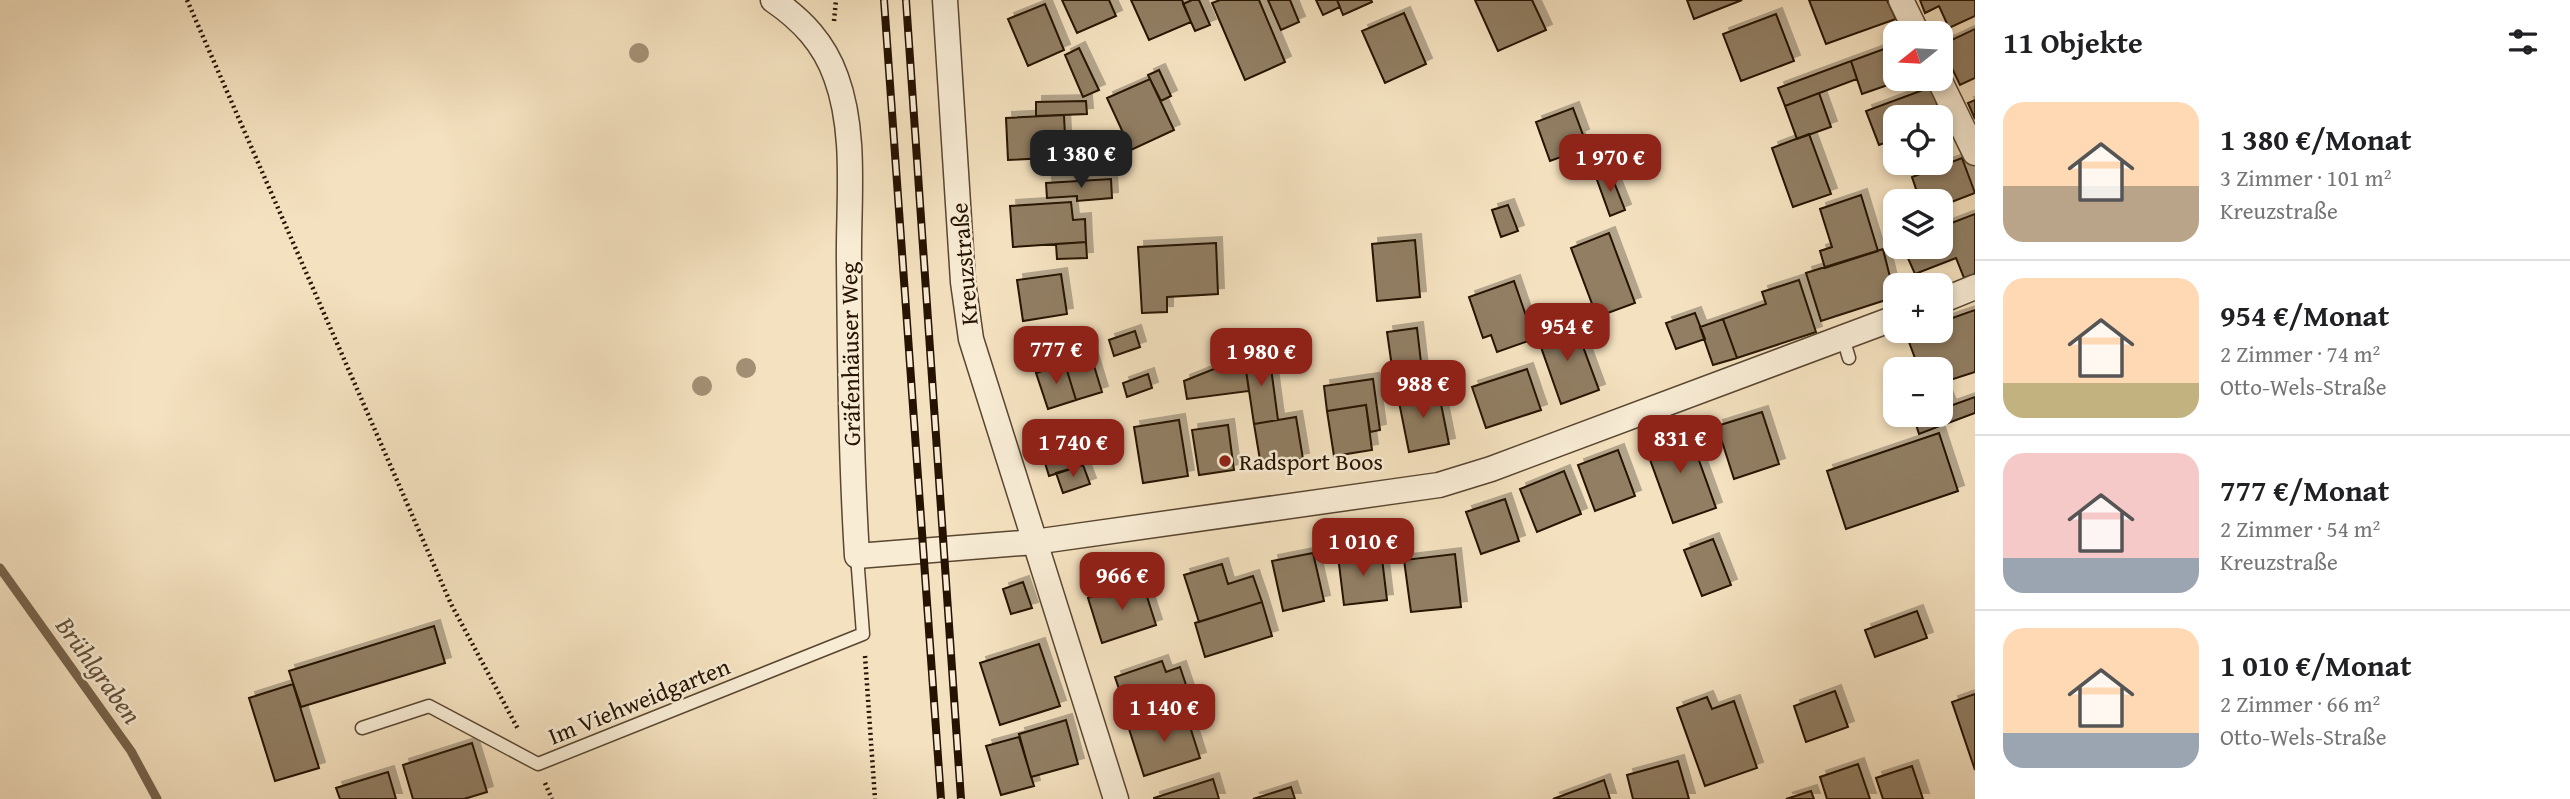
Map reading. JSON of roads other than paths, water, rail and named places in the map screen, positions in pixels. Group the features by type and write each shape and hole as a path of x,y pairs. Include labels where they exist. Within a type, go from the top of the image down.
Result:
{"street":[{"name":"Gräfenhäuser Weg","path":"773,0 793,15 817,40 836,78 844,113 848,164 850,443 857,556"},
{"name":"Kreuzstraße","path":"945,0 966,312 978,365 1116,799"},
{"path":"1901,0 1911,21"},
{"path":"1945,91 1975,153"},
{"path":"1953,295 1975,287"},
{"path":"857,556 1034,542 1439,485 1491,470 1846,348 1883,325"}],"lane":[{"name":"Im Viehweidgarten","path":"362,728 429,706 538,764 863,634 857,556"}],"waterway":[{"name":"Brühlgraben","path":"0,568 131,751 157,799"}],"railway":[{"path":"884,0 941,799"},
{"path":"906,0 961,799"}],"place":[{"name":"Radsport Boos","path":"1225,461"}]}
